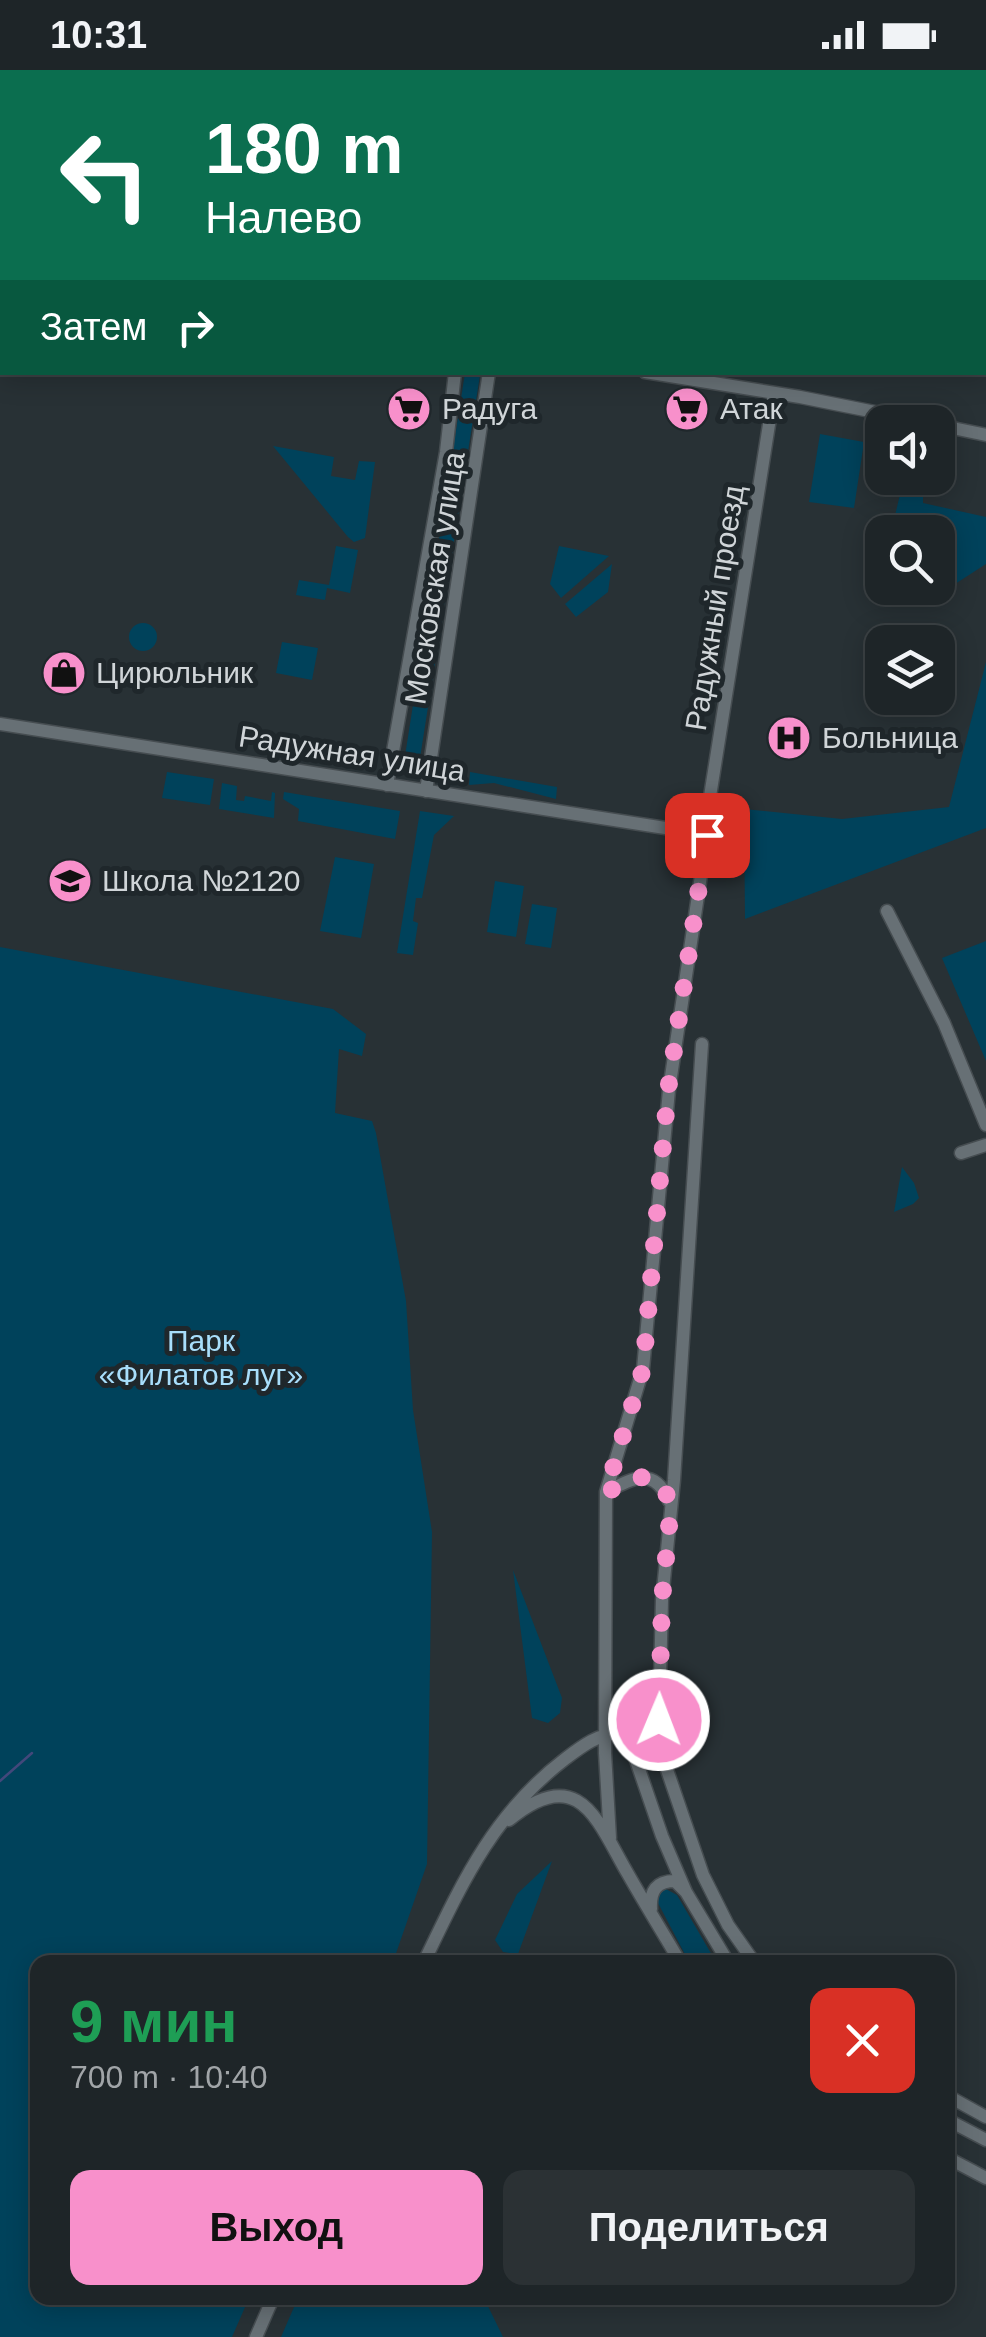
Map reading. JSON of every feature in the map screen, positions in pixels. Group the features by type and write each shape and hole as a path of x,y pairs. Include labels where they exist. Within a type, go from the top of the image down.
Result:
{"street":[{"name":"Московская улица","path":"387,784 446,452 455,375"},
{"name":"Московская улица","path":"426,791 489,375"},
{"path":"663,375 865,410"},
{"name":"Радужный проезд","path":"610,1838 605,1753 606,1492 643,1369 668,1090 702,831 711,795 774,393"},
{"path":"955,429 986,435"},
{"name":"Радужная улица","path":"0,724 702,831"},
{"path":"886,911 944,1023 986,1125"},
{"path":"702,1044 662,1600 659,1720 665,1764 703,1875 728,1925 749,1955"},
{"path":"961,1154 986,1144"},
{"path":"606,1492 640,1477 654,1480 664,1488 671,1506"},
{"path":"427,1955 471,1865 516,1802 546,1773 601,1735 621,1733 634,1751 662,1836 686,1892 724,1955"},
{"path":"492,1834 518,1812 543,1799 567,1798 590,1809 676,1955"},
{"path":"651,1911 650,1895 662,1881 674,1881 686,1892"},
{"path":"955,2100 986,2117"},
{"path":"955,2124 986,2140"},
{"path":"955,2162 986,2178"},
{"path":"256,2337 270,2305"}],"green space":[{"path":"465,375 480,375 420,758 405,756"},
{"path":"820,434 864,442 854,508 809,502"},
{"path":"273,446 334,457 331,476 355,480 359,461 375,462 365,538 354,542 348,537"},
{"path":"900,495 923,495 923,503 986,517 986,564 955,584 955,515 895,515"},
{"path":"336,546 358,550 350,593 327,588 325,600 296,595 299,580 329,585"},
{"path":"559,546 609,556 561,598 550,584"},
{"path":"612,564 608,592 576,617 565,604"},
{"path":"143,623 153,627 157,637 153,647 143,651 133,647 129,637 133,627"},
{"path":"282,642 318,648 312,680 276,673"},
{"path":"986,662 986,828 745,919 744,809 842,819 949,807"},
{"path":"167,772 214,779 210,805 162,798"},
{"path":"470,772 557,787 556,799 494,783 469,785"},
{"path":"222,783 237,786 236,800 244,801 245,796 271,801 272,792 275,793 274,818 219,809"},
{"path":"284,792 400,811 395,839 298,821 299,809 283,799"},
{"path":"420,811 454,816 434,835 422,898 416,898 413,921 418,923 413,955 397,953"},
{"path":"335,857 374,864 361,938 320,931"},
{"path":"495,881 524,886 516,937 487,932"},
{"path":"532,904 557,908 551,948 525,944"},
{"path":"986,941 986,1061 942,958"},
{"name":"Парк «Филатов луг»","path":"0,947 333,1009 366,1034 362,1056 339,1049 335,1113 372,1121 376,1133 406,1301 413,1410 432,1532 427,1864 395,1955 30,1955 30,2305 246,2305 232,2337 0,2337"},
{"path":"902,1167 919,1198 894,1212"},
{"path":"513,1570 562,1698 560,1713 548,1723 532,1718"},
{"path":"552,1861 518,1954 503,1952 495,1940 517,1894"},
{"path":"664,1888 677,1895 712,1955 685,1955 657,1897"},
{"path":"295,2305 487,2305 503,2337 281,2337"}],"waterway":[{"path":"0,1781 32,1753"}],"place":[{"name":"Радуга","path":"409,409"},
{"name":"Атак","path":"687,409"},
{"name":"Цирюльник","path":"64,673"},
{"name":"Больница","path":"789,738"},
{"name":"Школа №2120","path":"70,881"}],"route":[{"path":"659,1720 662,1600 671,1506 664,1488 654,1480 640,1477 606,1492 643,1369 668,1090 707,835"}]}
